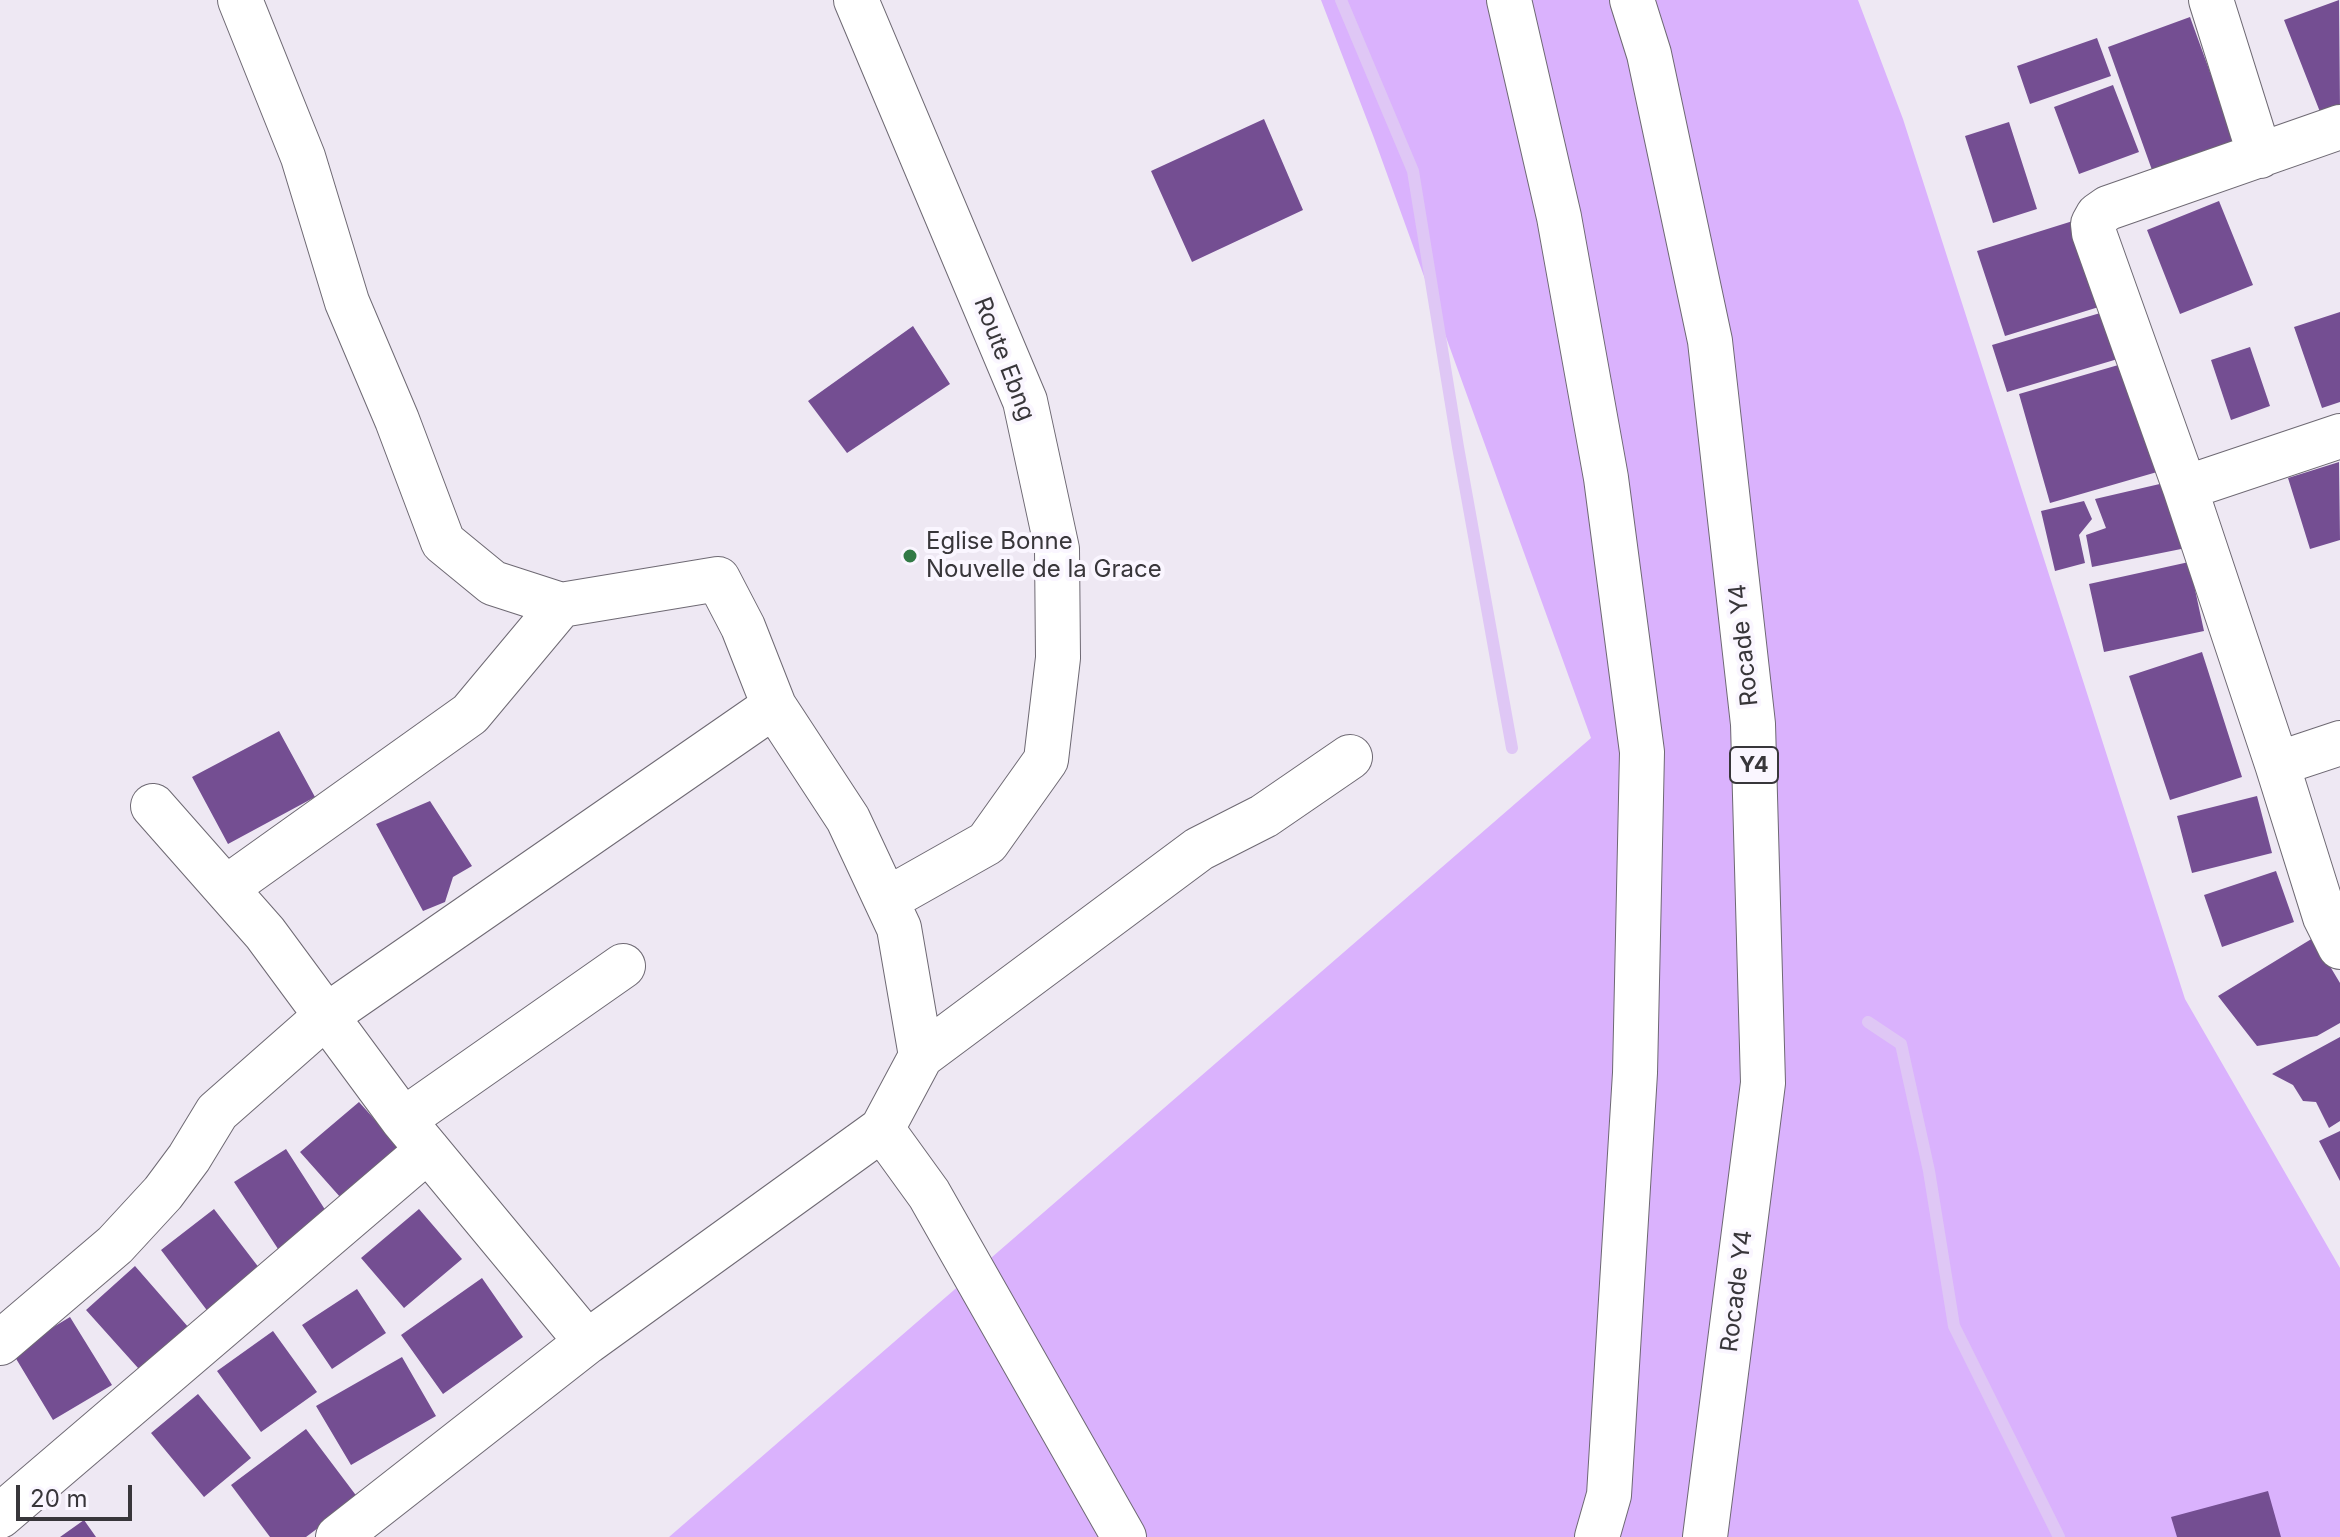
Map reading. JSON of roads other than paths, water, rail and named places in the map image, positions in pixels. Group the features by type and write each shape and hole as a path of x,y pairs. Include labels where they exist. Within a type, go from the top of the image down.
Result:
{"main road":[{"path":"240,0 303,157 347,302 397,420 443,542 493,583 561,605 718,579 743,627 774,706 848,819 899,928 921,1056"},
{"name":"Route Ebng","path":"856,0 1025,401 1057,549 1058,658 1046,760 987,843 886,900"},
{"path":"1509,0 1559,217 1603,463 1642,752 1635,1073 1609,1495 1597,1537"},
{"name":"Rocade Y4","path":"1632,0 1649,54 1710,341 1753,724 1763,1083 1705,1537"},
{"path":"2211,0 2260,156"},
{"path":"2340,127 2108,208 2098,215 2093,224 2185,488 2325,917 2340,947"},
{"path":"2185,488 2340,436"},
{"path":"226,888 470,714 561,605"},
{"path":"0,1343 115,1245 163,1193 217,1112 326,1016 774,706"},
{"path":"2277,764 2340,743"},
{"path":"338,1537 587,1342 882,1129 921,1056 1199,849 1264,816 1350,757"},
{"path":"153,806 265,933 415,1135 587,1342"},
{"path":"0,1516 415,1135 623,966"},
{"path":"882,1129 929,1194 1124,1537"}],"waterway":[{"path":"1341,0 1413,171 1512,748"},
{"path":"1868,1022 1901,1044 1929,1171 1954,1326 2059,1537"}],"place":[{"name":"Eglise Bonne Nouvelle de la Grace","path":"910,556"}]}
